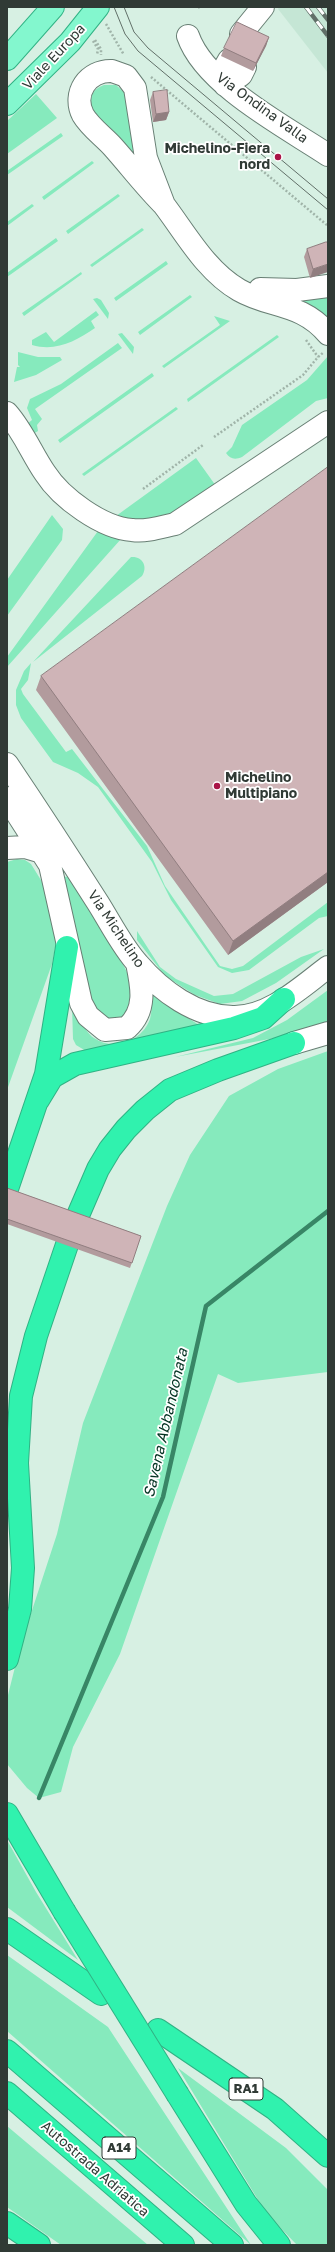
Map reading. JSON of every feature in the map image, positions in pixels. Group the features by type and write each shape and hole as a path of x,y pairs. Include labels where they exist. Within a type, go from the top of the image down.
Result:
{"highway":[{"path":"7,1189 38,1100 51,1045 67,947"},
{"path":"38,1100 52,1077 75,1064 234,1028 263,1018 284,999"},
{"path":"7,1659 20,1609 23,1568 17,1463 21,1396 36,1336 73,1227 98,1169 110,1148 126,1128 170,1090 218,1070 294,1043"},
{"path":"7,1629 23,1568"},
{"path":"7,1814 64,1911 246,2204 279,2245"},
{"path":"7,1929 101,1994"},
{"name":"RA1","path":"158,2030 274,2109 328,2156"},
{"name":"A14","path":"7,2051 232,2245"},
{"name":"Autostrada Adriatica","path":"11,2098 183,2245"},
{"path":"7,2223 39,2245"}],"main road":[{"path":"7,60 53,7"},
{"name":"Viale Europa","path":"7,104 101,13"}],"street":[{"path":"249,38 262,10"},
{"name":"Via Ondina Valla","path":"188,36 200,59 226,85 328,155"},
{"path":"226,85 241,75 237,63"},
{"path":"164,205 146,158 136,92 132,83 121,73 112,71 102,71 92,75 85,82 81,91 80,101 83,114 139,180 164,205 212,269 226,281 251,296 299,311 317,323 328,334"},
{"path":"226,281 249,288 281,291 328,286"},
{"path":"7,413 46,474 69,500 115,526 132,530 152,529 175,524 328,422"},
{"name":"Via Michelino","path":"7,764 53,831 136,963 157,984 176,998 210,1013 234,1017 245,1016 263,1010 284,999 324,973"},
{"path":"7,798 42,852 54,876 67,947 81,1003 88,1016 104,1030 127,1028 139,1014 142,1002 142,985 136,963"},
{"path":"7,848 25,847 42,852"},
{"path":"294,1043 328,1033"}],"path":[{"path":"101,13 119,47 129,58"},
{"path":"91,38 98,49 97,55"},
{"path":"146,73 328,226"},
{"path":"307,340 308,345 318,357"},
{"path":"214,437 303,375 318,357 328,350"},
{"path":"143,489 203,445"}],"shaded area":[{"path":"279,7 328,7 328,73 278,9"}],"green space":[{"path":"104,85 116,85 127,95 141,169 92,110 92,94 96,89"},
{"path":"36,94 57,118 7,154 7,121"},
{"path":"61,133 63,136 7,175 7,171"},
{"path":"92,161 94,163 44,200 42,197"},
{"path":"118,194 120,196 68,234 66,231"},
{"path":"32,204 34,206 7,226 7,222"},
{"path":"142,228 144,230 92,267 90,265"},
{"path":"56,238 58,241 7,277 7,273"},
{"path":"166,261 168,264 116,301 114,298"},
{"path":"81,272 82,274 24,316 22,313"},
{"path":"328,293 328,323 299,303 300,298"},
{"path":"190,295 192,297 140,335 138,332"},
{"path":"97,298 101,300 109,313 108,319 93,299"},
{"path":"96,311 99,315 91,321 95,328 81,337 57,346 41,347 32,345 32,340 46,332 54,342"},
{"path":"214,316 230,321 164,368 162,366 220,325"},
{"path":"122,333 134,347 133,354 118,334"},
{"path":"277,335 279,337 188,402 187,399"},
{"path":"118,343 122,348 35,409 42,419 37,425 38,431 33,434 27,424 32,420 27,408 30,399 61,384"},
{"path":"18,352 38,357 60,357 62,360 36,375 14,382 17,367 20,367 18,365"},
{"path":"328,356 328,398 316,401 242,457 229,457 226,453 232,447 242,425 307,380"},
{"path":"152,373 154,376 60,443 58,440"},
{"path":"176,407 178,409 84,476 82,474"},
{"path":"196,458 216,486 181,508 157,518 131,519 116,516"},
{"path":"52,515 63,529 62,540 7,616 7,580"},
{"path":"98,531 121,539 7,667 7,657"},
{"path":"131,557 139,558 143,563 144,573 142,576 33,662"},
{"path":"31,663 28,680 21,689 23,694 66,752 72,749 147,846 165,886 220,966 232,969 243,966 328,902 328,916 319,918 249,970 232,973 218,967 171,900 152,862 98,787 78,773 53,762 21,718 16,705 16,690 24,671"},
{"path":"17,859 25,860 31,864 44,885 56,942 52,964 7,1090 7,862"},
{"path":"69,876 120,957 134,990 135,1001 126,1021 103,1020 89,996 65,879 65,877"},
{"path":"137,931 160,967 176,979 214,996 233,994 301,957 324,949 276,983 242,1001 220,1004 195,995 165,976 137,940"},
{"path":"328,990 328,1022 301,1033 175,1057 253,1038 287,1020"},
{"path":"152,995 199,1025 199,1027 118,1047 86,1051 76,1045 73,1039 72,1006 90,1035 102,1042 118,1044 134,1038 146,1027 151,1016"},
{"path":"328,1051 328,1372 238,1383 218,1374 120,1654 73,1747 61,1792 39,1798 27,1788 7,1764 7,1699 20,1647 57,1534 83,1423 167,1206 190,1155 229,1096 278,1069"},
{"path":"7,1840 36,1892 78,1960 7,1907"},
{"path":"7,1955 108,2027 251,2245 7,2031"},
{"path":"178,2068 286,2148 328,2190 328,2245 297,2245 266,2213"},
{"path":"7,2126 148,2245 61,2245 7,2207"}],"building":[{"path":"237,22 269,37 256,63 224,48"},
{"path":"167,90 169,112 156,114 153,92"},
{"path":"328,242 328,264 313,269 307,249"},
{"name":"Michelino Multipiano","path":"328,467 328,872 233,941 41,676"},
{"path":"7,1188 141,1236 132,1263 7,1219"}],"waterway":[{"name":"Savena Abbandonata","path":"39,1798 163,1497 206,1306 328,1211"}],"tram line":[{"path":"114,7 125,34 138,51 328,210"},
{"path":"124,7 134,32 148,48 328,199"}],"railway":[{"path":"306,7 328,36"},
{"path":"318,7 328,20"}],"place":[{"name":"Michelino-Fiera nord","path":"278,157"},
{"name":"Michelino Multipiano","path":"217,786"}]}
